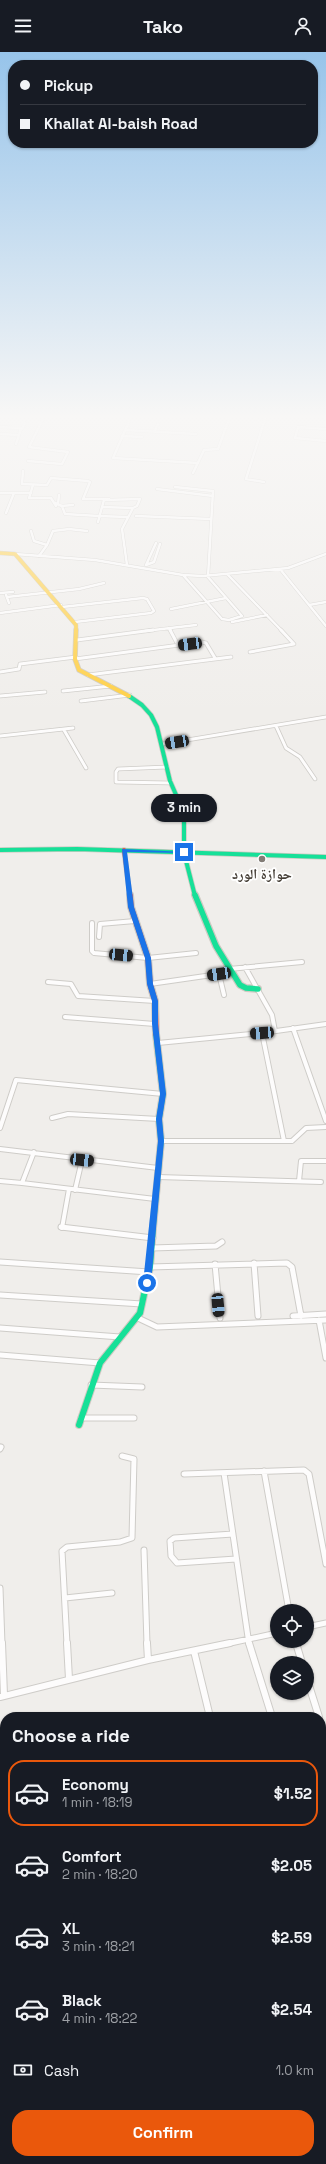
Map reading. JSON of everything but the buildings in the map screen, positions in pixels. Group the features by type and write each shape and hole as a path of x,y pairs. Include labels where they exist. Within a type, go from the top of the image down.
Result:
{"street":[{"path":"98,522 99,518"},
{"path":"127,518 122,529 127,565"},
{"path":"174,518 210,519 208,576 242,617 229,620 222,619 183,575"},
{"path":"39,556 47,545 53,531 69,529 87,531"},
{"path":"31,531 30,536 34,540 47,545"},
{"path":"145,566 156,542"},
{"path":"145,566 154,562 160,544"},
{"path":"0,553 145,566 183,575 208,576 280,569 295,566 326,554"},
{"path":"15,554 75,622 78,629 76,640 76,658 79,670 113,685 149,709 163,744 171,783 185,818 184,852 200,910 229,968 235,974 241,987 245,989 258,988"},
{"path":"280,569 326,626"},
{"path":"228,575 293,644 250,652"},
{"path":"7,597 88,588 104,583"},
{"path":"0,593 13,592"},
{"path":"6,593 9,603"},
{"path":"0,613 143,598 147,599 154,611 75,622"},
{"path":"171,608 208,603 226,598"},
{"path":"309,605 326,602"},
{"path":"228,623 267,615"},
{"path":"76,640 196,625"},
{"path":"169,628 178,645"},
{"path":"0,672 19,669 20,664 204,642 215,658"},
{"path":"88,675 231,657"},
{"path":"63,691 113,685"},
{"path":"0,696 45,692"},
{"path":"81,701 130,695"},
{"path":"163,744 326,717"},
{"path":"276,726 286,748 300,757 315,779"},
{"path":"0,736 73,728"},
{"path":"64,730 86,768"},
{"path":"167,767 118,769 116,772 116,782 171,783"},
{"path":"0,850 124,850 326,857"},
{"path":"79,1425 91,1385 100,1363 120,1337 138,1318 150,1270 161,1141 159,1119 163,1094 155,1024 155,1001 150,984 148,958 135,921 128,889 124,850"},
{"path":"99,937 100,924 135,921"},
{"path":"92,923 92,952 148,958 196,953"},
{"path":"150,984 219,974 229,968 302,962"},
{"path":"245,967 272,1014 275,1030"},
{"path":"219,974 224,995"},
{"path":"48,982 71,984 78,996 155,1001"},
{"path":"65,1017 155,1024"},
{"path":"158,1043 262,1033 326,1024"},
{"path":"293,1028 324,1110 326,1121"},
{"path":"262,1033 284,1141"},
{"path":"0,1128 16,1080 163,1094"},
{"path":"52,1118 68,1114 159,1119"},
{"path":"161,1141 284,1141 295,1139 306,1128 326,1126"},
{"path":"1,1150 34,1152 82,1160 158,1168"},
{"path":"22,1183 34,1152"},
{"path":"75,1190 82,1160"},
{"path":"299,1181 301,1161 326,1162"},
{"path":"158,1177 321,1182"},
{"path":"0,1181 155,1199"},
{"path":"69,1189 61,1228 152,1238"},
{"path":"152,1248 216,1246 222,1242"},
{"path":"0,1262 150,1270 215,1264 283,1262 290,1264 301,1316"},
{"path":"254,1263 258,1316"},
{"path":"215,1264 220,1318"},
{"path":"0,1295 142,1304"},
{"path":"293,1316 326,1314"},
{"path":"138,1318 157,1327 326,1320"},
{"path":"319,1320 326,1358"},
{"path":"0,1328 120,1337"},
{"path":"0,1355 100,1363"},
{"path":"91,1385 142,1387"},
{"path":"81,1418 134,1418"},
{"path":"69,1679 63,1548 120,1542 132,1538 134,1459 122,1456"},
{"path":"184,1474 304,1470 309,1474 326,1564"},
{"path":"264,1471 288,1604"},
{"path":"224,1473 248,1639 270,1712"},
{"path":"233,1534 174,1538 170,1541 170,1556 172,1560 177,1563 236,1558"},
{"path":"144,1550 148,1660"},
{"path":"0,1588 2,1696 148,1660 270,1634"},
{"path":"65,1598 112,1593"},
{"path":"318,1624 326,1619"},
{"path":"314,1625 326,1623"},
{"path":"194,1651 209,1712"},
{"path":"314,1700 317,1712"}],"traffic: fast":[{"path":"129,696 142,705 151,715 157,727 174,794 184,813 184,853 187,867 196,898 209,931 216,946 236,975 240,985 250,989 258,989"},
{"path":"0,850 77,849 326,857"},
{"path":"79,1425 100,1363 140,1313 150,1267 161,1141 159,1119 163,1094 156,1034"}],"traffic: slow":[{"path":"0,553 15,554 76,625 75,659 79,670 129,696"}],"traffic: jam":[{"path":"124,850 131,907 148,958 150,984 155,1001 156,1034"}],"place":[{"name":"حوازة الورد","path":"262,859"}],"route":[{"path":"147,1283 150,1267 161,1141 159,1119 163,1094 162,1070 155,1024 155,1001 150,984 148,958 131,907 124,850 184,852"}]}
